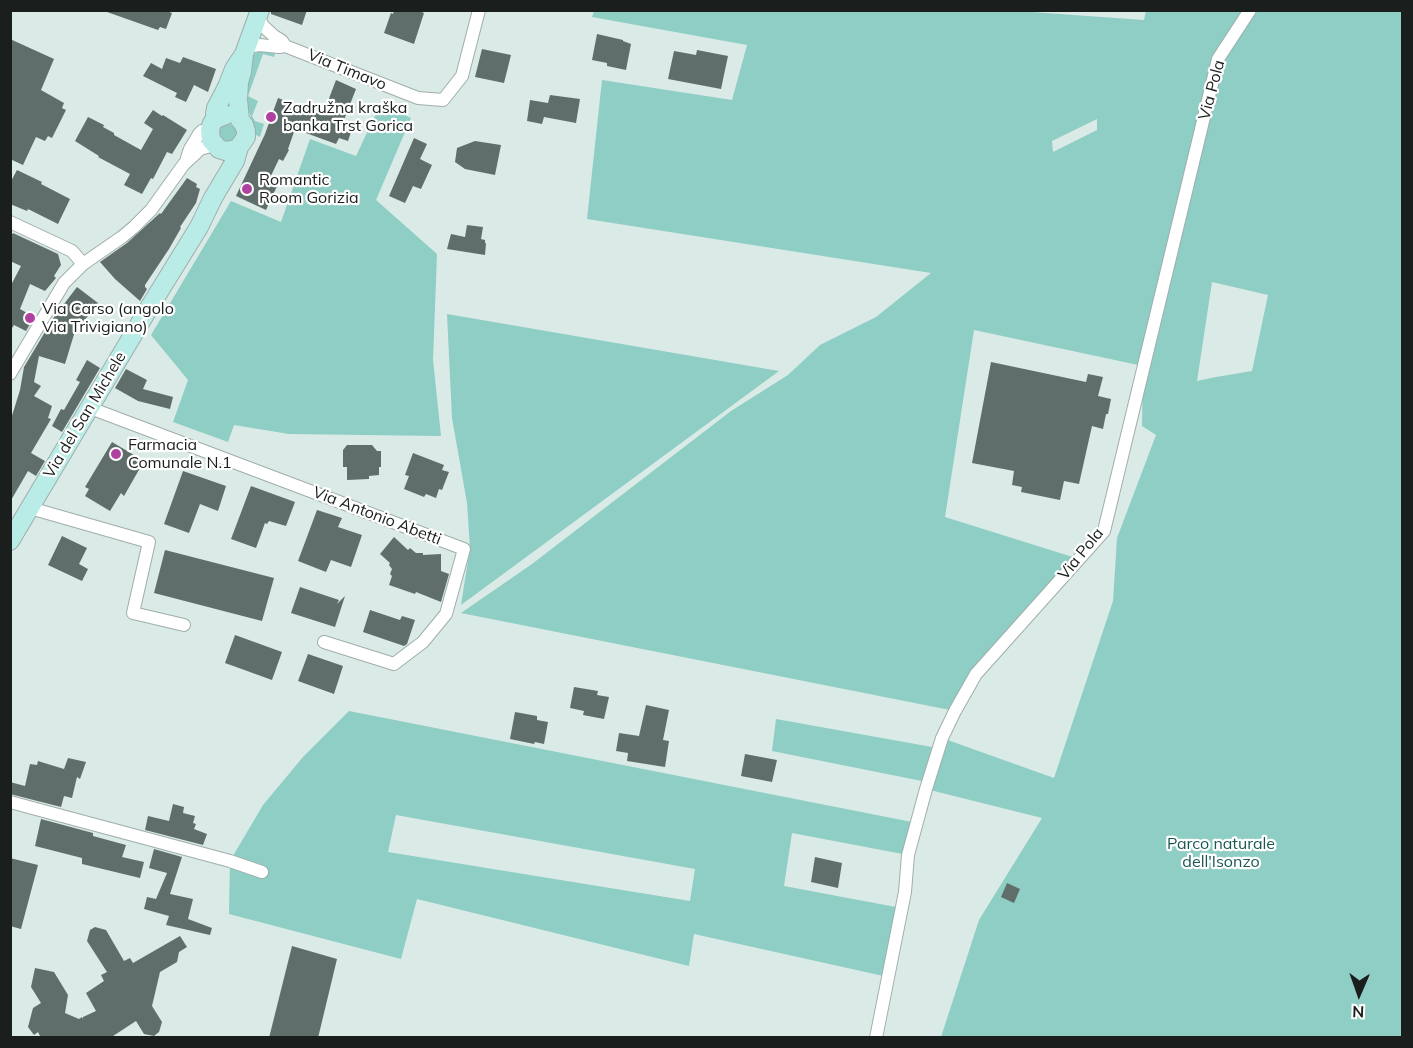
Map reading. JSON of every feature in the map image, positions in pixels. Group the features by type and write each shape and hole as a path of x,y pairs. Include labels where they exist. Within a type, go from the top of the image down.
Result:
{"main road":[{"name":"Via del San Michele","path":"10,541 199,227 235,160 246,131 240,120 238,91 245,51 259,13"},
{"name":"Via del San Michele","path":"213,198 216,108 245,51"},
{"path":"239,147 225,151 215,135 222,116 235,116 240,120"}],"street":[{"name":"Via Timavo","path":"245,51 259,45 285,46 418,98 443,100 462,76 479,10"},
{"name":"Via Pola","path":"876,1038 905,892 908,855 942,738 976,674 1104,531 1218,59 1250,10"},
{"name":"Via Timavo","path":"259,13 263,26 285,46"},
{"path":"10,374 64,283 83,264 122,237 151,210 184,164 189,149 202,131 215,135"},
{"path":"10,222 72,251 83,264"},
{"name":"Via Antonio Abetti","path":"90,408 464,549 446,615 423,642 394,664 324,642"},
{"path":"30,508 149,542 133,613 184,625"},
{"path":"10,802 230,861 262,872"}],"green space":[{"name":"Parco naturale dell'Isonzo","path":"1003,10 1144,20 1146,10 1402,11 1402,1037 941,1037 979,920 1042,818 926,789 942,738 1054,778 1113,601 1117,538 1156,435 1142,426 1143,366 974,330 945,517 1079,559 976,674 955,711 461,613 532,564 731,411 788,375 820,345 876,317 931,273 587,219 602,80 732,100 747,45 592,17 594,11","holes":["1097,119 1097,130 1053,152 1052,141","1212,282 1268,295 1252,371 1197,381"]},
{"path":"260,50 273,51 275,54 274,57 263,54 248,96 258,101 252,116 255,121 264,124 260,137 256,135 244,92 249,65 253,55"},
{"path":"381,103 411,118 376,200 437,254 433,360 441,436 289,434 234,425 228,442 173,422 188,380 151,335 231,201 281,222 310,139 356,156"},
{"path":"228,124 234,127 237,133 234,139 228,142 222,139 219,133 222,127"},
{"path":"447,314 779,371 461,605 470,548 467,503 452,418"},
{"path":"349,711 917,823 908,855 792,833 784,886 901,908 888,977 694,934 689,966 417,899 401,959 229,914 230,861 263,805 303,757","holes":["396,815 695,869 690,901 388,852"]},
{"path":"776,719 932,747 922,781 772,751"}],"building":[{"path":"108,10 164,10 172,13 166,29 160,27 158,30 107,12"},
{"path":"271,10 307,10 302,25 271,14"},
{"path":"394,10 417,10 424,13 414,44 384,33"},
{"path":"597,34 631,44 626,70 592,60"},
{"path":"10,39 54,59 41,90 64,103 62,108 66,110 52,138 48,136 45,141 36,137 23,165 10,159"},
{"path":"482,49 511,55 504,83 475,77"},
{"path":"697,50 728,56 721,89 668,79 674,51 696,55"},
{"path":"183,57 216,69 208,92 194,85 186,102 175,97 177,93 143,76 151,63 162,69 166,58 180,63"},
{"path":"336,80 356,89 342,125 352,129 348,141 339,138 336,144 295,129 289,150 283,161 279,159 269,180 278,184 266,210 236,196 265,134 278,98 319,114 321,108 325,109"},
{"path":"550,95 580,99 576,123 544,117 542,124 527,121 530,100 548,103"},
{"path":"153,110 187,130 172,154 167,152 142,194 124,185 130,174 98,157 75,141 88,117 141,150 153,129 144,123"},
{"path":"414,138 427,144 420,159 432,165 421,189 413,186 405,203 389,196"},
{"path":"475,141 501,145 495,175 465,169 455,162 457,148"},
{"path":"17,170 70,199 58,224 28,209 27,211 10,204 10,183"},
{"path":"187,178 197,184 196,187 200,189 196,203 145,285 147,289 140,301 100,262 161,214"},
{"path":"467,225 483,227 481,239 486,243 485,255 447,249 451,234 465,237"},
{"path":"13,233 58,254 61,265 54,276 56,278 45,291 30,284 20,309 34,317 26,331 14,325 10,331 10,287 21,266 10,261 10,238"},
{"path":"77,287 98,303 84,321 79,318 65,364 39,356 34,382 41,386 34,396 52,406 48,418 51,419 31,453 45,461 36,476 28,471 10,502 10,422 24,367 54,317"},
{"path":"87,360 100,368 62,432 52,426 80,382 76,380"},
{"path":"991,362 1086,382 1088,374 1103,377 1098,396 1111,399 1103,429 1092,426 1079,484 1064,481 1060,500 1021,492 1022,487 1012,485 1014,471 972,463"},
{"path":"126,369 147,380 143,389 173,397 170,409 138,401 115,388"},
{"path":"112,442 144,461 124,496 121,493 110,511 85,496 89,489 85,487"},
{"path":"347,445 372,445 377,451 381,451 379,475 369,476 369,479 347,480 347,467 343,467 343,450"},
{"path":"413,453 444,465 442,470 449,472 436,498 426,494 424,497 404,489 409,476 405,475"},
{"path":"183,471 226,486 218,511 200,504 189,533 164,524"},
{"path":"251,486 295,502 286,526 269,521 265,523 256,548 231,539"},
{"path":"317,510 342,518 338,527 362,535 351,567 331,560 326,572 298,561"},
{"path":"62,536 87,548 79,564 88,569 82,581 48,565"},
{"path":"394,537 408,550 410,548 416,553 441,554 441,571 449,574 441,602 389,585 392,569 390,563 380,554"},
{"path":"165,550 274,578 262,621 154,593"},
{"path":"300,587 339,600 337,604 345,596 335,627 291,613"},
{"path":"370,610 400,620 402,616 415,620 407,644 404,646 363,632"},
{"path":"235,635 282,652 272,680 225,663"},
{"path":"308,654 343,666 334,694 298,681"},
{"path":"574,687 598,691 597,695 609,697 604,719 583,715 584,711 570,708"},
{"path":"646,705 669,710 663,740 669,741 665,767 627,761 628,753 616,751 619,733 639,736"},
{"path":"515,712 537,716 537,720 548,722 544,744 510,739"},
{"path":"745,754 777,760 772,782 741,776"},
{"path":"68,758 86,762 80,779 77,777 72,798 64,796 61,807 10,794 10,782 25,786 30,764 37,765 38,761 64,769"},
{"path":"173,804 184,807 183,813 195,816 194,829 207,834 203,845 145,830 148,816 169,821"},
{"path":"41,819 93,833 93,836 126,845 122,857 144,862 140,878 82,864 82,858 35,846"},
{"path":"154,849 182,857 170,894 193,899 188,919 212,928 210,935 166,925 169,916 144,909 147,897 156,899 167,873 149,868"},
{"path":"815,857 842,863 838,888 811,882"},
{"path":"10,858 38,865 21,929 10,926"},
{"path":"1007,883 1020,889 1014,903 1001,897"},
{"path":"95,927 106,930 124,961 130,958 133,963 180,936 187,947 179,952 177,962 160,972 152,1006 162,1022 159,1032 154,1036 144,1034 136,1021 110,1038 41,1038 38,1032 34,1035 28,1027 33,1008 41,1003 31,987 35,968 54,972 68,995 65,1013 83,1019 96,1011 86,993 104,981 101,975 107,972 87,941 90,930"},
{"path":"292,946 337,959 318,1038 269,1038"}],"place":[{"name":"Zadružna kraška banka Trst Gorica","path":"271,117"},
{"name":"Romantic Room Gorizia","path":"247,189"},
{"name":"Via Carso (angolo Via Trivigiano)","path":"30,318"},
{"name":"Farmacia Comunale N.1","path":"116,454"}]}
